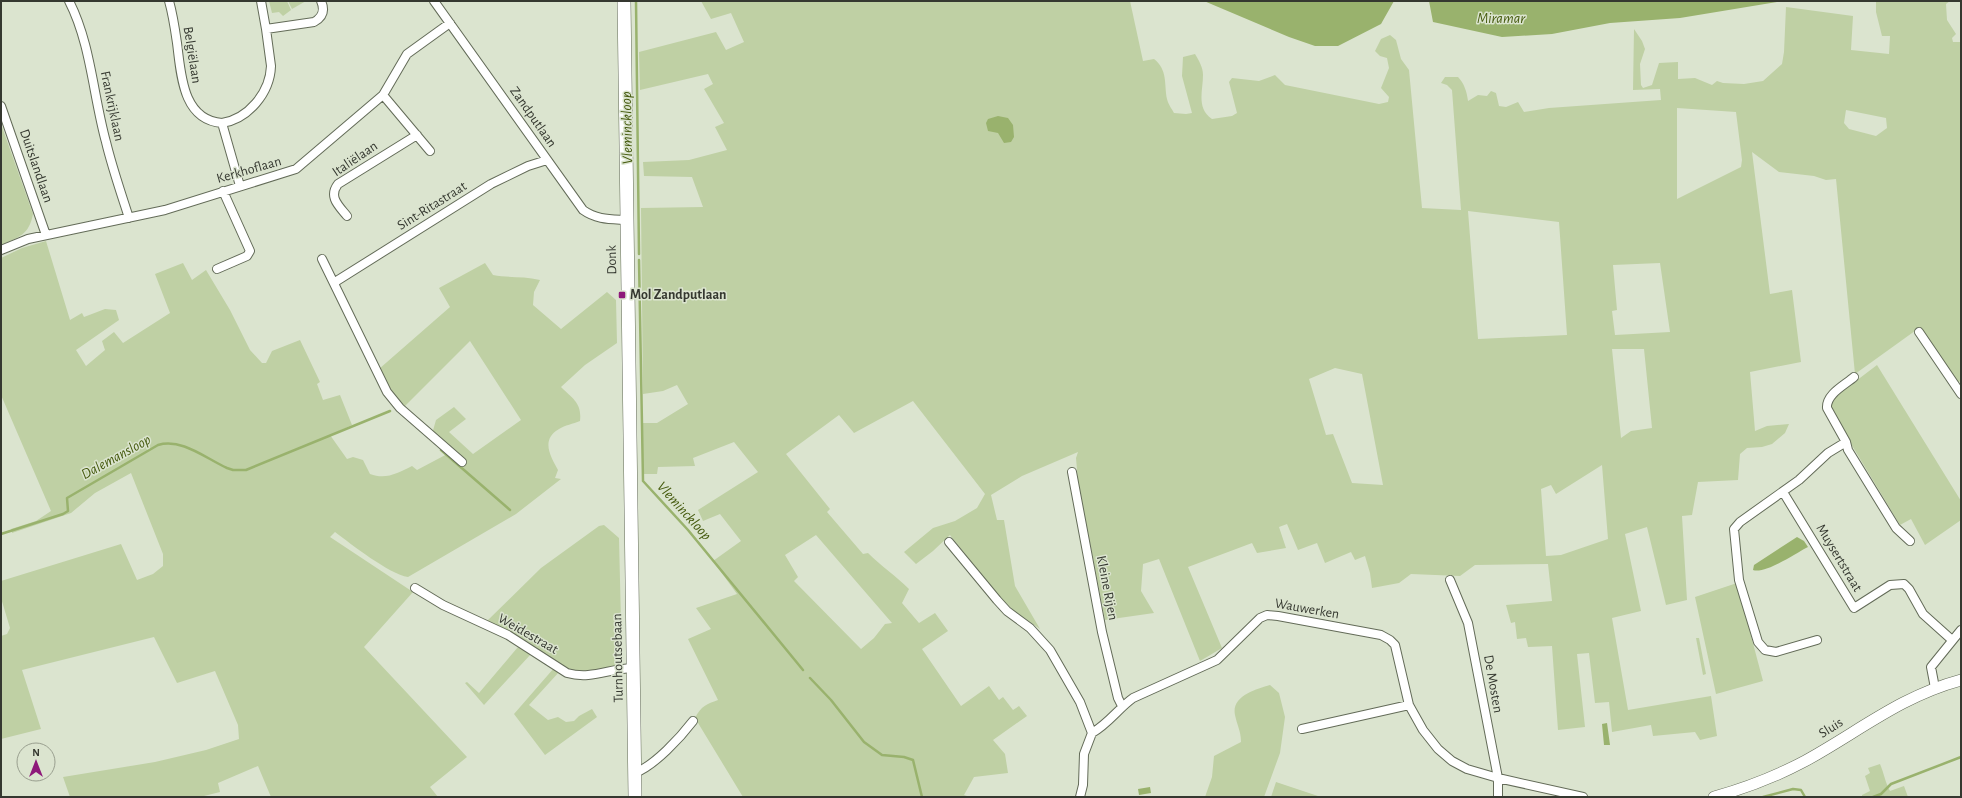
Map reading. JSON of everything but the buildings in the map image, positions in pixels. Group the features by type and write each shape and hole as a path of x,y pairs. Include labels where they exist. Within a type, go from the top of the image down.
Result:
{"main road":[{"name":"Donk","path":"624,1 632,519"},
{"name":"Turnhoutsebaan","path":"632,519 636,773 635,797"}],"street":[{"name":"Frankrijklaan","path":"69,1 77,17 83,37 106,141 129,218"},
{"name":"Belgiëlaan","path":"169,1 174,19 184,91 192,106 202,116 215,123 222,123"},
{"path":"240,186 222,123 236,119 248,113 255,106 271,72 261,1"},
{"path":"266,29 319,20 324,9 321,1"},
{"name":"Zandputlaan","path":"434,1 583,210 592,217 627,220"},
{"name":"Kerkhoflaan","path":"1,250 14,243 46,235 165,210 296,169 383,95 406,54 450,23"},
{"path":"383,95 430,151"},
{"name":"Duitslandlaan","path":"1,106 46,235"},
{"name":"Italiëlaan","path":"347,216 335,200 334,189 338,184 417,134"},
{"name":"Sint-Ritastraat","path":"335,282 491,184 528,166 547,160"},
{"path":"217,269 247,256 250,251 223,191"},
{"path":"322,259 335,282 388,392 400,408 462,462"},
{"path":"1919,332 1961,394"},
{"path":"1854,377 1830,396 1826,404 1846,442 1848,450 1896,528 1910,541"},
{"path":"1817,640 1776,652 1765,650 1758,642 1739,580 1735,526 1783,492 1814,467 1828,453 1846,442"},
{"name":"Kleine Rijen","path":"1072,472 1102,632 1118,698 1122,706"},
{"name":"Muysertstraat","path":"1783,492 1854,608 1890,586 1904,584 1909,589 1923,614 1952,640"},
{"path":"949,542 996,600 1007,611 1030,628 1050,650 1080,702 1092,733 1084,754 1083,785 1080,797"},
{"name":"De Mosten","path":"1450,580 1468,624 1498,778 1498,797"},
{"name":"Weidestraat","path":"415,588 443,605 508,635 567,673 578,676 590,676 623,668 634,668"},
{"name":"Wauwerken","path":"1092,733 1100,728 1122,706 1133,698 1218,660 1260,618 1267,615 1381,635 1390,640 1395,645 1409,705 1423,730 1443,753 1466,769 1498,778 1583,797"},
{"path":"1935,688 1931,667 1961,630"},
{"name":"Sluis","path":"1714,797 1745,788 1779,774 1805,761 1899,704 1935,688 1961,680"},
{"path":"1302,728 1409,705"},
{"path":"636,773 644,770 684,733 693,721"}],"shaded area":[{"path":"269,1 287,1 291,10 283,16 279,12 272,13"},
{"path":"288,1 306,1 292,9"},
{"path":"701,1 1130,1 1143,61 1154,59 1162,68 1169,105 1174,113 1192,113 1182,76 1183,57 1195,54 1203,72 1202,104 1207,115 1212,119 1232,116 1237,113 1229,82 1232,78 1259,81 1275,75 1285,85 1379,104 1388,102 1389,97 1381,88 1389,68 1387,58 1380,56 1375,51 1381,39 1390,35 1396,40 1401,59 1409,70 1422,208 1461,210 1452,90 1447,85 1441,83 1445,77 1458,77 1465,88 1468,101 1478,95 1487,96 1491,91 1496,93 1499,106 1506,107 1518,102 1524,112 1549,108 1661,100 1660,89 1633,90 1634,29 1642,41 1645,49 1640,64 1641,85 1643,88 1652,85 1659,63 1678,62 1678,79 1695,78 1712,85 1717,81 1723,83 1744,84 1763,81 1782,64 1786,7 1853,16 1851,50 1889,54 1890,36 1882,36 1876,12 1876,1 1950,1 1946,4 1947,20 1956,34 1952,38 1953,42 1961,42 1961,380 1958,383 1919,328 1855,374 1836,179 1826,180 1814,176 1779,172 1752,152 1770,294 1792,290 1801,362 1750,372 1755,431 1767,426 1789,424 1785,433 1772,444 1762,447 1747,448 1740,454 1738,480 1698,482 1692,515 1682,516 1687,600 1666,605 1647,527 1625,534 1641,611 1612,618 1628,710 1711,696 1717,736 1700,740 1695,732 1653,736 1651,725 1612,732 1609,702 1595,703 1589,653 1577,654 1585,727 1558,730 1552,646 1528,647 1526,638 1517,639 1515,622 1511,623 1506,605 1552,601 1548,564 1475,565 1460,576 1411,574 1399,583 1372,588 1370,573 1365,556 1355,560 1351,552 1325,563 1317,543 1298,550 1287,524 1279,527 1286,548 1257,553 1252,543 1188,567 1222,648 1200,661 1159,559 1143,564 1141,591 1154,613 1105,620 1078,481 1076,458 1078,452 1022,476 991,495 997,520 1004,520 1015,586 1040,629 1013,610 996,593 950,535 916,564 904,552 933,528 955,521 977,508 985,494 913,401 854,433 839,415 786,454 830,509 827,512 863,554 868,553 909,589 902,603 919,623 935,613 948,631 922,649 961,706 989,686 999,700 1003,697 1013,710 1019,706 1027,716 993,740 1005,754 1008,773 974,777 964,795 970,797 743,797 695,718 705,706 718,700 688,639 711,629 696,608 737,594 713,561 741,541 720,514 703,521 698,510 758,472 734,442 693,458 695,466 658,467 657,474 643,474 641,423 657,423 688,404 677,385 663,391 643,394 641,208 703,207 692,177 644,176 643,162 689,160 727,150 715,127 724,123 704,89 713,84 708,74 640,90 639,52 716,32 726,50 744,42 731,13 711,19","holes":["1677,108 1736,112 1742,160 1741,167 1677,199","1846,110 1886,118 1887,128 1876,136 1849,129 1844,123","1468,211 1559,222 1567,335 1478,339","1660,263 1670,332 1615,335 1612,311 1617,310 1613,265","1612,349 1644,349 1652,428 1631,431 1621,438","1335,368 1362,374 1383,485 1352,483 1333,434 1326,435 1309,379","1602,465 1608,539 1561,555 1546,556 1541,489 1551,485 1556,494","816,535 892,623 885,624 874,638 861,649 794,581 798,577 785,555"]},
{"path":"1,124 33,214 29,227 26,231 18,237 1,245"},
{"path":"46,241 70,320 82,313 84,317 105,309 116,310 119,320 76,350 86,366 105,350 102,341 114,332 123,343 170,313 155,274 183,263 192,280 206,270 230,310 250,350 262,363 266,363 272,351 300,340 320,382 317,384 323,400 340,395 352,425 330,435 347,459 353,457 363,460 370,474 376,476 392,475 412,466 417,470 451,452 432,434 436,420 454,407 466,419 449,432 473,454 521,420 470,341 404,407 399,403 379,369 450,307 439,288 485,263 493,275 540,280 534,292 533,305 561,329 607,292 616,300 617,343 585,365 561,387 578,405 580,410 580,421 561,428 553,433 548,443 550,454 558,470 555,478 561,479 516,514 408,577 400,575 381,565 335,532 330,537 413,592 364,647 467,757 430,787 438,797 271,797 258,766 218,783 220,792 200,797 70,797 63,777 155,762 206,750 239,739 238,725 215,671 177,683 154,637 22,670 41,729 1,739 1,636 7,634 10,628 1,598 1,581 121,544 137,580 153,574 163,566 163,554 131,473 95,493 71,513 12,533 11,529 36,521 51,511 1,395 1,258 22,248"},
{"path":"1877,365 1961,501 1961,520 1925,545 1911,519 1900,525 1830,409 1831,400"},
{"path":"604,525 619,538 622,665 589,674 567,669 525,640 487,621 541,568 599,526"},
{"path":"1737,583 1763,681 1716,694 1695,597"},
{"path":"1696,638 1699,638 1706,674 1703,675"},
{"path":"518,647 531,654 484,705 465,683 467,682 479,693"},
{"path":"554,668 559,672 529,705 548,720 558,717 566,722 574,721 579,716 592,709 597,717 545,755 514,714"},
{"path":"1270,685 1279,693 1285,717 1280,753 1264,797 1205,797 1212,777 1214,756 1241,742 1240,731 1235,715 1237,703 1246,694"},
{"path":"1880,764 1890,791 1904,786 1908,797 1862,797 1862,795 1870,791 1865,776 1870,773 1868,768"},
{"path":"1276,782 1321,797 1271,797"}],"water":[{"path":"1204,1 1394,1 1381,24 1338,46 1315,46 1289,37"},
{"name":"Miramar","path":"1429,1 1783,1 1680,18 1610,23 1552,34 1502,37 1433,22"},
{"path":"998,116 1008,118 1013,125 1014,137 1011,142 1004,143 998,133 988,131 986,123 988,119"},
{"path":"1797,537 1804,541 1808,547 1788,559 1765,569 1753,570 1754,565"},
{"path":"1607,723 1610,745 1604,745 1602,724"},
{"path":"1150,787 1151,793 1139,795 1138,789"}],"waterway":[{"name":"Vleminckloop","path":"636,1 639,254"},
{"name":"Vleminckloop","path":"639,260 643,481 688,530 803,670"},
{"name":"Dalemansloop","path":"1,534 63,514 68,511 67,498 158,445 176,444 193,450 227,468 233,470 246,470 390,411"},
{"name":"Dalemansloop","path":"441,450 510,510"},
{"name":"Vleminckloop","path":"810,678 831,700 864,742 882,755 904,757 913,760 922,797"},
{"name":"Vleminckloop","path":"1873,797 1881,794 1891,784 1961,757"},
{"name":"Vleminckloop","path":"1763,797 1793,789 1801,790 1805,797"}],"place":[{"name":"Mol Zandputlaan","path":"622,295"}]}
